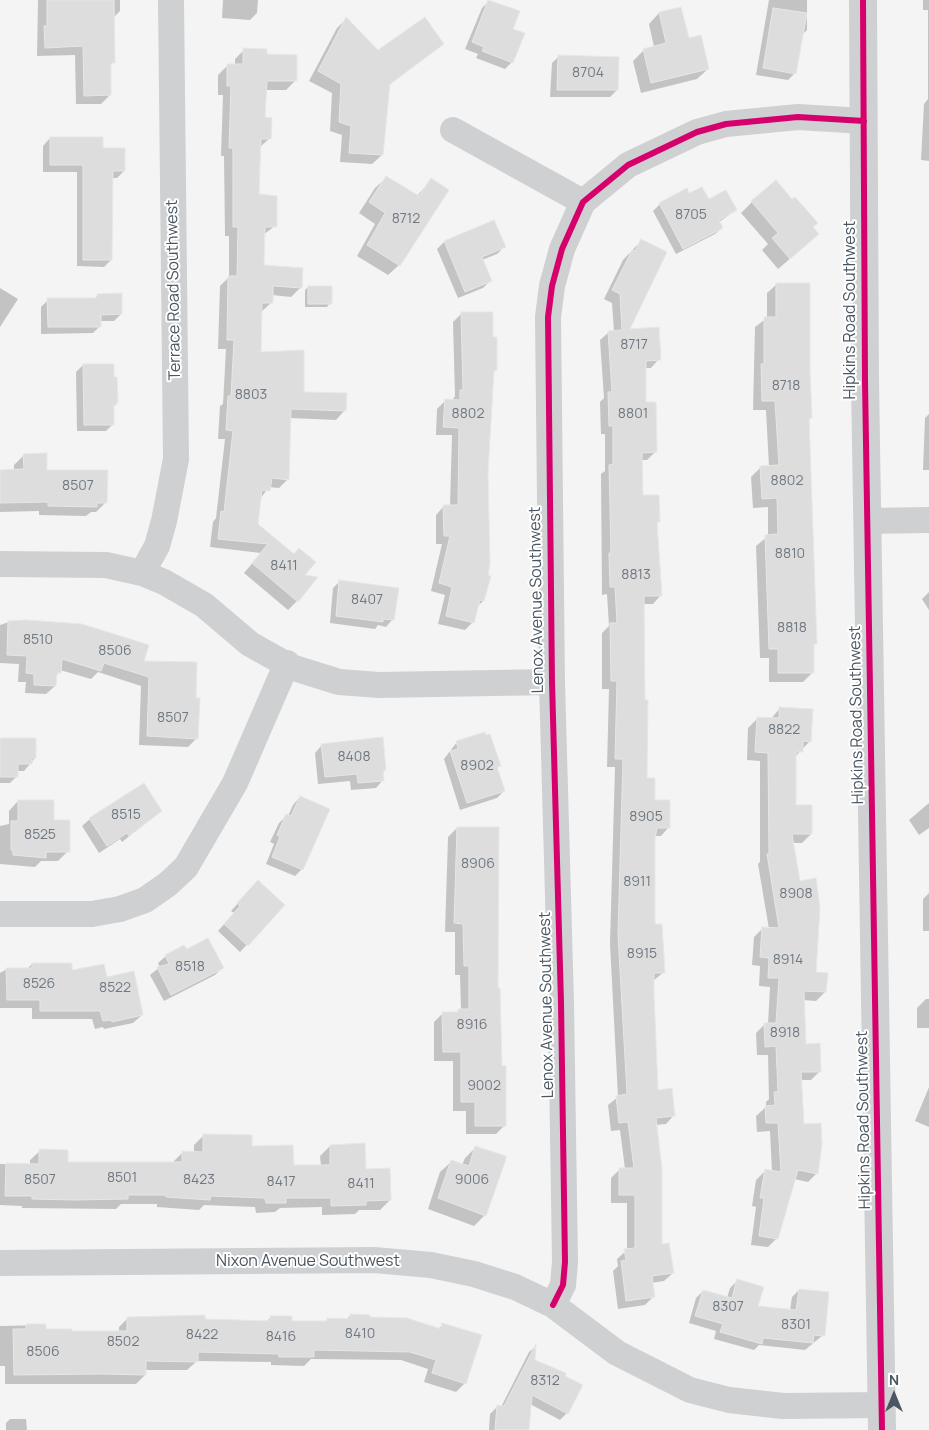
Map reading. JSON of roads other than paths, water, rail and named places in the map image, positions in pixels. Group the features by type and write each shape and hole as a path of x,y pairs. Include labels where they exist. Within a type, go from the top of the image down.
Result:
{"street":[{"name":"Terrace Road Southwest","path":"142,573 157,546 164,521 176,459 171,0"},
{"name":"Hipkins Road Southwest","path":"863,0 867,521 882,1418"},
{"name":"Lenox Avenue Southwest","path":"553,1306 563,1285 564,1262 561,1004 552,682 548,317 552,286 562,249 583,202 628,164 696,132 726,124 798,118 864,121"},
{"path":"453,130 583,202"},
{"path":"867,521 929,520"},
{"path":"0,564 106,564 142,573 164,582 204,605 250,644 287,663 291,667 339,682 379,685 552,682"},
{"path":"0,914 92,914 120,909 145,900 168,884 186,867 235,783 287,663"},
{"name":"Nixon Avenue Southwest","path":"0,1263 374,1260 431,1265 474,1274 515,1287 553,1306 617,1352 690,1390 729,1400 882,1418"}]}
